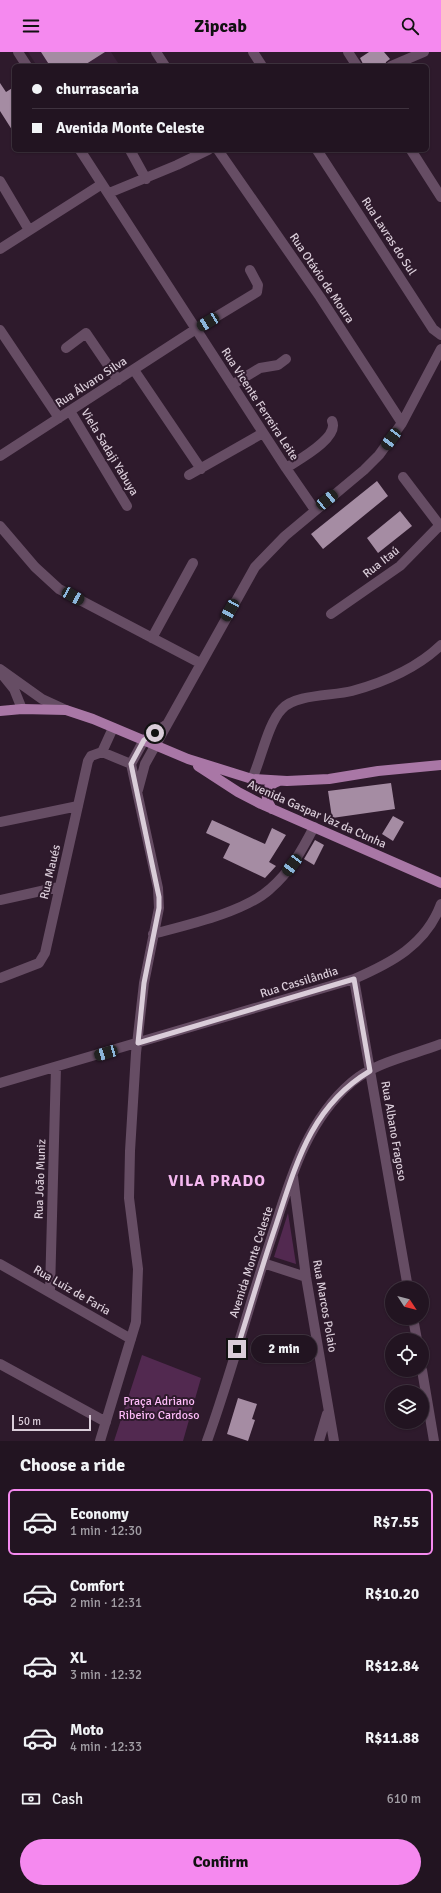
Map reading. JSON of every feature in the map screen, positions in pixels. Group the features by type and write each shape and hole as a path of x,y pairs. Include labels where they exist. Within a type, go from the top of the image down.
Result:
{"main road":[{"path":"0,711 22,709 66,710 94,719 188,759 252,779 279,781 330,779 378,771 441,765"},
{"name":"Avenida Gaspar Vaz da Cunha","path":"188,759 238,792 272,809 441,883"},
{"path":"272,809 266,794 269,786 279,781"}],"street":[{"path":"18,52 26,64"},
{"path":"156,52 164,64"},
{"path":"254,52 261,64"},
{"path":"348,52 355,64"},
{"path":"396,64 424,52"},
{"name":"Rua Vicente Ferreira Leite","path":"81,152 263,433 315,510"},
{"path":"131,152 146,179"},
{"path":"109,194 146,179 204,152"},
{"name":"Rua Otávio de Moura","path":"219,152 320,297 402,423"},
{"name":"Rua Lavras do Sul","path":"318,152 433,329 441,335"},
{"path":"412,152 441,197"},
{"path":"0,181 29,230"},
{"path":"0,248 102,184"},
{"name":"Rua Álvaro Silva","path":"0,456 196,329 257,292 258,285 250,270"},
{"path":"0,330 59,418"},
{"path":"66,348 86,333 118,380"},
{"path":"138,792 145,764 200,663 255,567 280,541 364,470 379,455 402,423 441,349"},
{"path":"232,385 260,368 278,365 286,359"},
{"path":"134,370 201,469"},
{"name":"Viela Sadaji Yabuya","path":"70,411 127,506"},
{"path":"286,468 328,439 333,428 332,421"},
{"path":"189,475 263,433"},
{"path":"403,477 440,526"},
{"path":"0,526 35,567 60,589 200,663"},
{"name":"Rua Itaú","path":"331,614 400,566 440,526"},
{"path":"152,638 192,563"},
{"path":"252,779 275,717 283,707 294,701 352,691 402,674 426,659 441,645"},
{"path":"0,670 14,689 22,709"},
{"path":"0,670 42,699 66,710"},
{"path":"100,1441 136,1322 138,1269 129,1198 131,1143 144,983 159,908 159,897 131,764 144,740 166,725"},
{"name":"Rua Maués","path":"0,978 39,963 47,947 88,761 91,756 102,752 113,728"},
{"path":"102,752 131,764"},
{"path":"0,822 78,806"},
{"path":"153,934 228,911 250,902 270,890 284,875 299,855 314,827"},
{"path":"0,900 60,887"},
{"name":"Rua Cassilândia","path":"0,1083 56,1068 354,979 398,958 412,947 437,915 441,904"},
{"name":"Rua Albano Fragoso","path":"354,979 407,1281"},
{"name":"Avenida Monte Celeste","path":"207,1441 263,1263 303,1146 320,1119 340,1094 353,1081 370,1071 441,1044"},
{"name":"Rua João Muniz","path":"50,1291 56,1068"},
{"name":"Rua Marcos Polaio","path":"292,1175 306,1277 334,1441"},
{"path":"263,1263 306,1277"},
{"name":"Rua Luiz de Faria","path":"0,1264 50,1291 131,1339"},
{"path":"0,1364 106,1422"},
{"path":"423,1377 434,1441"},
{"path":"319,1441 328,1412"}],"shaded area":[{"path":"28,52 111,52 119,64 36,64"}],"green space":[{"path":"288,1213 296,1264 274,1257"},
{"name":"Praça Adriano Ribeiro Cardoso","path":"142,1355 201,1378 183,1441 114,1441"}],"building":[{"path":"41,52 105,52 86,64 49,64"},
{"path":"369,52 384,52 390,59 386,64 363,64 360,58"},
{"path":"0,83 6,92 12,88 12,130 0,111"},
{"path":"377,481 388,496 323,549 311,534"},
{"path":"400,511 412,526 378,553 367,538"},
{"path":"391,783 395,809 332,818 328,791"},
{"path":"393,816 404,822 393,841 382,834"},
{"path":"212,820 265,844 272,828 286,835 269,862 276,866 265,878 223,858 230,844 206,833"},
{"path":"315,840 324,845 314,865 304,859"},
{"path":"238,1398 257,1404 252,1419 255,1420 248,1441 227,1434"}],"district":[{"name":"VILA PRADO","path":"217,1180"}],"route":[{"path":"155,733 144,740 131,764 159,897 159,908 144,983 138,1043 354,979 370,1071 353,1081 340,1094 320,1119 303,1146 263,1263 237,1349"}]}
